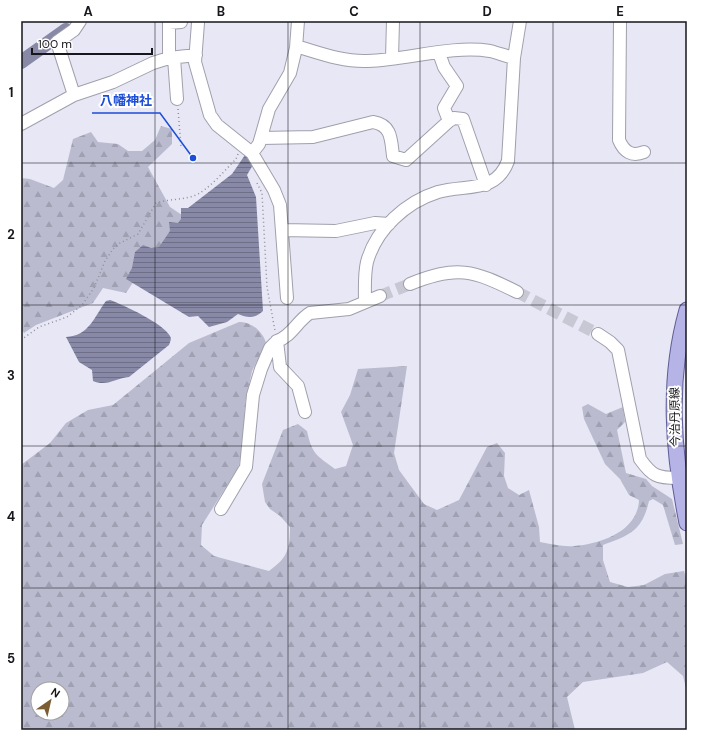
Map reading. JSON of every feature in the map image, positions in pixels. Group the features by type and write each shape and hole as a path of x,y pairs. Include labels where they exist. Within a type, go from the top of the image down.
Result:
{"main road":[{"name":"今治丹原線","path":"687,310 679,338 674,388 674,433 678,478 687,523"}],"street":[{"path":"74,95 57,42 74,30 80,21"},
{"path":"248,155 259,144 269,110 290,73 296,48 298,21"},
{"path":"392,58 393,21"},
{"path":"365,302 364,277 367,262 372,249 388,224 412,203 426,196 455,189 486,185 496,180 505,171 508,161 514,58 520,21"},
{"path":"620,21 620,140 623,148 630,153 637,155 644,152"},
{"path":"177,99 171,58 169,23 201,22 195,62 210,115 217,125 240,149 248,155 274,190 280,204 287,298"},
{"path":"296,48 299,47 345,60 368,61 439,53 489,51 514,58"},
{"path":"439,53 444,67 457,86 444,108 449,121"},
{"path":"21,124 74,95 113,82 135,70 171,58 196,56"},
{"path":"260,138 313,137 377,122 381,123 388,130 391,137 393,156 406,160 449,121 454,118 463,119 486,185"},
{"path":"282,230 336,231 375,223 388,224"},
{"path":"410,284 439,273 466,272 479,274 517,292"},
{"path":"221,509 246,467 254,395 270,348 277,340 295,329 305,316 310,313 349,309 380,296"},
{"path":"598,334 610,342 618,350 640,459 648,470 657,477 678,478"},
{"path":"277,340 280,366 298,386 305,412"}],"path":[{"path":"177,99 181,147"},
{"path":"21,340 39,327 67,317 82,304 94,288 105,261 113,249 120,243 138,234 156,203 195,196 204,191 236,159 240,149 248,155"},
{"path":"256,181 262,193 267,287 274,316 277,340"}],"green space":[{"path":"161,126 172,129 172,144 148,167 170,207 188,219 136,278 126,293 103,288 93,303 36,325 24,333 21,329 21,178 30,179 54,188 63,180 73,139 91,132 98,142 118,144 128,151 142,151 155,140"},
{"path":"239,322 248,323 259,331 266,343 252,371 245,403 243,447 238,468 202,525 201,545 214,556 269,571 284,557 289,542 290,527 280,516 270,509 265,502 262,484 283,430 298,424 307,431 311,445 319,457 335,469 346,466 353,445 341,412 350,395 358,369 407,366 394,453 399,470 424,504 437,510 459,500 487,447 497,443 505,453 504,476 508,488 519,495 529,490 539,527 540,542 557,545 585,545 606,539 625,528 637,511 639,500 629,495 620,479 605,464 584,419 582,407 588,404 606,414 623,407 625,422 617,430 626,473 646,479 652,486 672,499 683,544 675,545 663,505 653,499 649,501 643,519 634,530 628,535 603,545 603,560 610,582 628,587 644,585 665,574 684,571 687,581 687,692 683,676 667,662 643,673 583,682 567,697 575,730 21,730 21,465 50,443 66,423 88,410 113,405 189,343"}],"shaded area":[{"path":"245,155 254,163 247,175 256,197 263,311 254,317 238,314 227,322 209,327 198,316 189,317 126,279 132,268 135,252 143,245 151,248 159,247 170,231 169,222 178,223 181,219 181,208 188,208 232,174"},
{"path":"110,300 134,310 160,326 166,331 171,339 169,345 129,377 107,383 98,383 93,381 92,370 79,362 66,337 74,336 86,329 106,301"}],"waterway":[{"path":"21,62 66,30"}],"tunnel":[{"path":"380,296 410,284"},
{"path":"517,292 598,334"}],"place":[{"name":"八幡神社","path":"193,158"}]}
